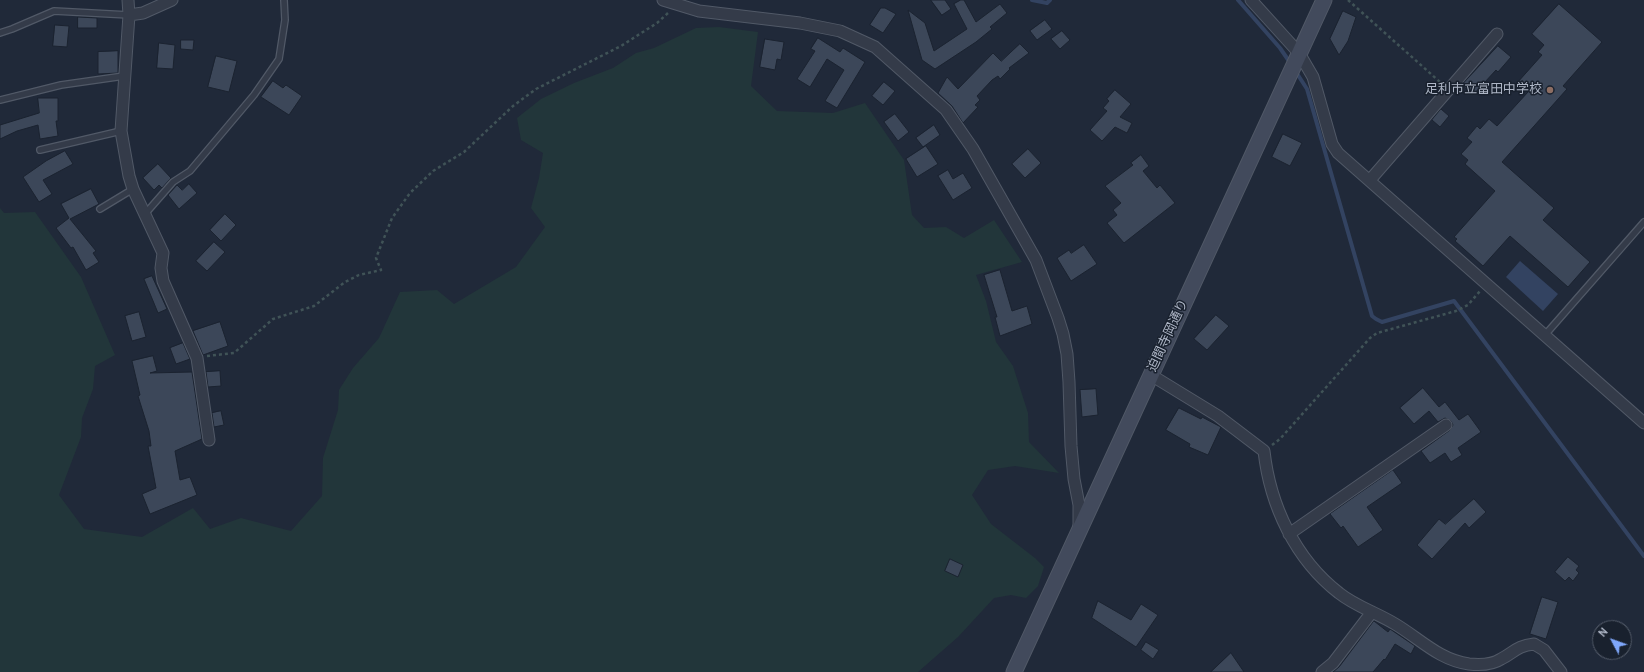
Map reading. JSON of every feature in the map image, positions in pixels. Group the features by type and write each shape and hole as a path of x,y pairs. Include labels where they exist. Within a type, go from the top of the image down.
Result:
{"street":[{"path":"128,0 129,15 121,131 129,176 133,189 163,253 160,268 163,281 197,358 209,440"},
{"path":"129,15 143,13 172,0"},
{"path":"663,0 679,2 699,11 800,23 840,31 875,47 946,110 973,149 1036,260 1058,318 1063,334 1068,368 1071,446 1074,480 1079,505 1079,532"},
{"path":"1252,0 1299,53 1313,77 1332,144 1338,153 1644,423"},
{"name":"迫間寺岡通り","path":"1014,672 1324,0"},
{"path":"1370,180 1497,34"},
{"path":"1151,375 1218,416 1264,451 1267,474 1289,534 1316,572 1339,593 1394,623 1445,657 1457,662 1479,664 1494,662 1501,660 1518,648 1534,644 1544,650 1561,672"},
{"path":"1289,534 1446,425"},
{"path":"1322,672 1333,663 1372,612"}],"lane":[{"path":"145,214 173,182 190,170 254,95 279,59 285,20 284,0"},
{"path":"0,33 54,11 129,15"},
{"path":"0,100 61,85 124,76"},
{"path":"40,150 121,131"},
{"path":"100,209 133,189"},
{"path":"1545,335 1644,222"}],"path":[{"path":"1348,0 1449,90"},
{"path":"197,358 234,353 273,319 314,306 346,282 359,275 381,270 376,258 392,218 410,193 433,171 464,152 513,106 536,89 621,46 657,23 679,2"},
{"path":"1264,451 1280,439 1370,338 1377,333 1456,310 1468,305 1486,283"}],"green space":[{"path":"719,27 758,32 751,86 777,111 833,113 865,103 904,160 912,215 924,228 946,227 964,238 994,220 1022,262 976,275 986,301 996,342 1013,366 1028,413 1029,442 1059,473 1015,466 988,470 972,495 991,524 1035,558 1044,567 1038,586 1026,598 1011,595 994,598 958,637 918,672 0,672 0,208 4,213 35,212 81,277 115,355 95,366 93,389 82,418 81,437 59,495 84,529 142,537 193,508 210,529 241,518 291,531 322,496 323,458 338,410 339,390 353,368 379,338 400,292 437,290 454,304 516,267 545,227 531,208 539,178 543,153 521,140 517,118 541,99 574,83 613,68 636,53 654,48 696,28"}],"water":[{"path":"1520,261 1558,294 1543,311 1506,277"}],"building":[{"path":"931,0 945,0 951,9 942,15"},
{"path":"964,0 976,22 1000,4 1007,13 990,27 992,29 976,42 935,69 922,60 908,10 925,23 934,51 967,29 954,4"},
{"path":"1559,4 1602,42 1563,86 1567,89 1502,162 1554,208 1543,220 1590,262 1568,287 1510,236 1483,266 1455,241 1457,239 1454,237 1495,191 1465,164 1468,160 1461,154 1472,142 1467,138 1477,126 1480,129 1489,119 1497,126 1528,92 1517,83 1542,55 1538,52 1544,45 1532,34"},
{"path":"881,8 885,8 896,14 883,33 870,25"},
{"path":"1343,11 1356,17 1348,41 1339,55 1330,39"},
{"path":"78,17 97,18 97,28 78,28"},
{"path":"1045,20 1052,29 1037,40 1030,31"},
{"path":"55,25 69,26 67,47 53,46"},
{"path":"1062,31 1070,40 1060,49 1051,39"},
{"path":"818,38 840,52 843,48 865,62 837,108 825,101 844,70 827,59 810,87 797,79 815,51 811,49"},
{"path":"765,39 784,42 781,60 777,59 775,70 760,67"},
{"path":"181,40 194,40 193,50 181,49"},
{"path":"159,43 175,45 173,69 157,68"},
{"path":"1020,44 1029,53 1009,68 1010,69 1000,79 998,76 992,80 977,96 980,100 975,105 978,107 963,123 952,106 938,93 947,77 958,89 993,53 1001,61"},
{"path":"1498,46 1511,57 1498,72 1496,70 1473,95 1462,85"},
{"path":"118,51 118,73 98,74 98,52"},
{"path":"216,56 237,61 229,92 208,87"},
{"path":"273,81 283,88 286,85 302,96 289,115 261,97"},
{"path":"884,82 895,91 883,105 872,96"},
{"path":"1115,90 1131,104 1120,117 1132,123 1127,133 1115,127 1102,141 1090,130 1107,111 1103,108 1109,101 1107,99"},
{"path":"38,98 58,98 58,121 56,121 58,136 40,139 38,125 17,131 0,139 0,125 39,113"},
{"path":"1441,109 1449,116 1440,127 1432,120"},
{"path":"895,114 909,132 898,141 884,122"},
{"path":"934,125 940,135 923,147 916,138"},
{"path":"1283,134 1302,143 1290,166 1272,157"},
{"path":"926,146 938,164 917,177 906,159"},
{"path":"1028,149 1041,163 1025,178 1012,164"},
{"path":"65,151 73,164 43,180 52,194 39,202 23,177 46,161"},
{"path":"1141,155 1149,166 1143,171 1157,188 1160,185 1175,203 1124,243 1107,223 1117,215 1113,210 1121,203 1105,186 1133,165 1131,163"},
{"path":"158,164 171,178 162,188 159,185 154,190 143,178"},
{"path":"948,170 953,179 963,173 972,188 953,200 938,176"},
{"path":"189,184 197,193 179,209 168,195 177,185 182,190"},
{"path":"91,189 99,204 70,219 96,251 93,253 99,262 86,270 73,247 71,248 56,228 69,218 61,204"},
{"path":"225,214 236,225 221,241 210,230"},
{"path":"214,242 225,252 207,271 196,261"},
{"path":"1084,245 1097,264 1071,281 1057,258 1069,250 1071,253"},
{"path":"1000,270 1012,311 1027,306 1032,324 1000,336 995,317 997,317 984,275"},
{"path":"152,276 167,309 158,313 144,279"},
{"path":"139,312 146,337 132,341 125,316"},
{"path":"1216,315 1229,326 1207,350 1194,339"},
{"path":"220,322 228,346 203,355 193,331"},
{"path":"183,343 190,359 176,364 170,348"},
{"path":"153,356 157,371 150,373 192,372 202,439 175,451 180,480 190,477 197,495 150,514 142,494 156,488 148,446 151,446 149,431 138,396 140,395 132,361"},
{"path":"220,371 221,386 208,387 206,372"},
{"path":"1423,388 1439,407 1445,402 1459,420 1468,414 1481,432 1458,448 1462,455 1451,462 1445,453 1430,463 1421,451 1450,430 1453,425 1451,421 1445,418 1438,422 1429,411 1414,424 1400,408"},
{"path":"1096,389 1098,415 1082,417 1080,390"},
{"path":"1179,408 1201,419 1202,417 1221,427 1208,455 1189,447 1190,444 1166,430"},
{"path":"221,411 224,425 214,427 212,413"},
{"path":"1393,470 1402,483 1367,507 1383,530 1358,547 1343,526 1341,528 1330,514"},
{"path":"1474,499 1486,512 1469,528 1465,523 1432,559 1417,545 1439,519 1445,524"},
{"path":"1568,557 1579,566 1576,570 1579,573 1573,581 1569,577 1565,581 1555,572"},
{"path":"950,559 963,565 958,577 945,571"},
{"path":"1542,597 1558,602 1546,639 1530,634"},
{"path":"1098,601 1131,620 1141,604 1158,615 1136,647 1092,618"},
{"path":"1374,621 1388,632 1390,629 1415,646 1411,654 1395,644 1385,660 1384,659 1373,672 1333,672 1339,667"},
{"path":"1146,642 1159,650 1153,659 1141,650"},
{"path":"1231,653 1244,672 1211,672"}],"waterway":[{"path":"1032,0 1047,3 1050,0"},
{"path":"1238,0 1280,48 1291,64"},
{"path":"1296,72 1307,89 1372,316 1382,322 1454,301 1644,556"}],"place":[{"name":"足利市立富田中学校","path":"1550,90"}]}
